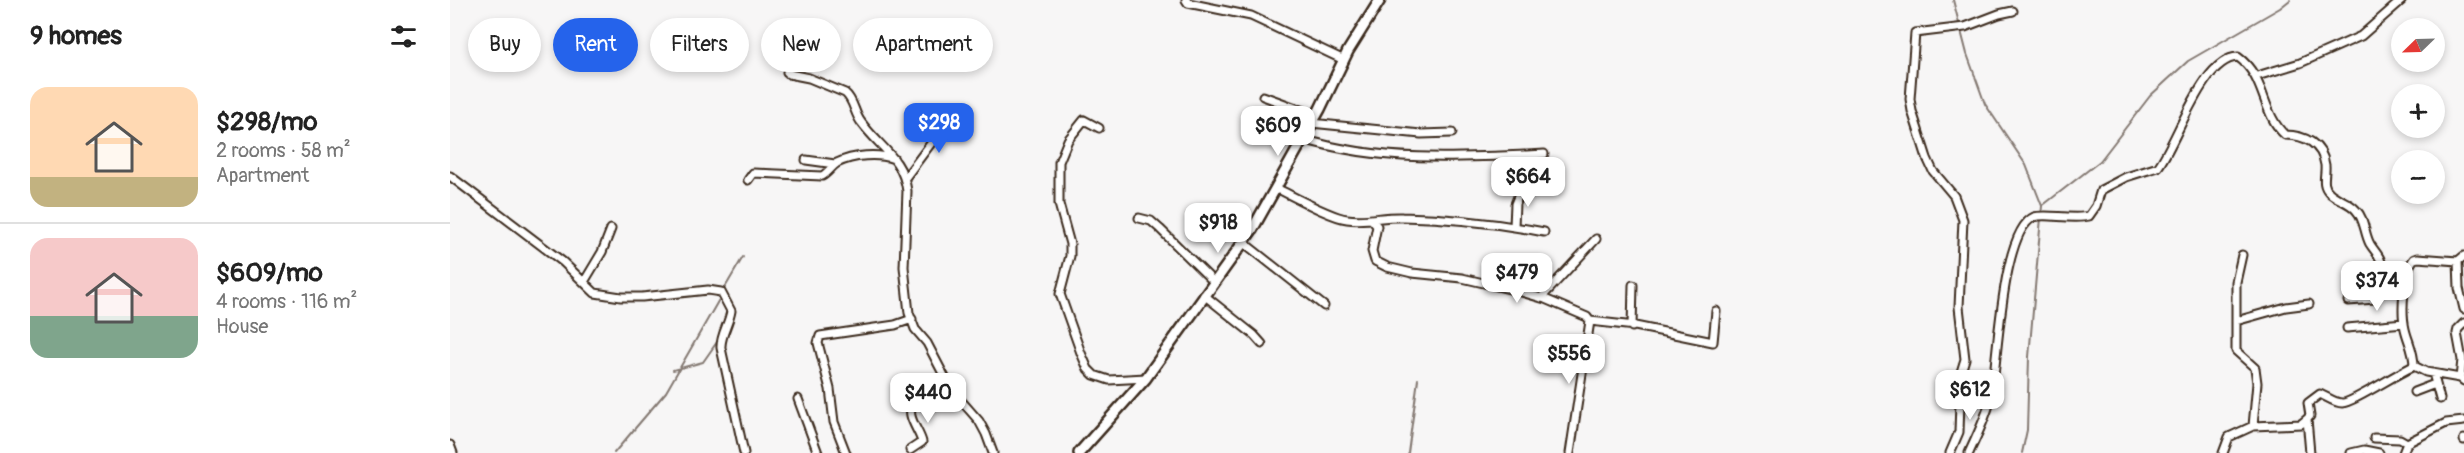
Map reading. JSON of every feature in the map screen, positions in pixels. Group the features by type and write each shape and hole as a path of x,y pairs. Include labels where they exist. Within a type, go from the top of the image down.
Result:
{"street":[{"path":"1186,0 1188,3 1251,16 1344,60"},
{"path":"1079,453 1146,378 1243,242 1276,188 1344,60 1380,0"},
{"path":"2257,76 2300,63 2361,36 2402,0"},
{"path":"1950,453 1959,432 1961,372 1965,359 1959,307 1963,220 1954,196 1933,171 1912,111 1910,99 1915,33 1965,27 2013,11"},
{"path":"1969,453 1991,398 2007,274 2020,233 2027,222 2042,215 2061,218 2089,216 2102,190 2126,177 2158,167 2209,76 2224,60 2238,57 2247,63 2257,76 2277,128 2285,135 2303,136 2311,141 2323,158 2324,184 2328,191 2344,199 2361,216 2370,244 2380,259 2381,286 2378,296 2371,301 2348,302"},
{"path":"788,72 809,78 849,96 859,120 897,160 905,178 907,212 904,267 906,297 915,329 927,344 951,389 979,420 993,453"},
{"path":"1263,96 1313,119 1421,134 1452,133"},
{"path":"905,178 953,114"},
{"path":"1099,128 1084,120 1068,140 1059,162 1059,204 1070,244 1070,256 1060,294 1088,369 1094,375 1110,381 1146,378"},
{"path":"1303,139 1353,151 1439,159 1544,154"},
{"path":"806,160 835,164 848,159 884,155 897,160"},
{"path":"748,180 753,173 816,177 827,174 835,164"},
{"path":"450,176 563,262 595,293 621,297 708,290 721,292 731,311 727,330 720,339 721,348 744,453"},
{"path":"1276,188 1342,218 1372,220 1397,216 1426,217 1514,226 1544,232"},
{"path":"1514,226 1515,204 1521,189"},
{"path":"1139,218 1150,221 1160,229 1214,282"},
{"path":"1372,220 1377,226 1372,251 1375,261 1381,265 1412,273 1478,281 1541,298 1587,317 1590,321 1713,342 1716,311"},
{"path":"584,282 602,252 611,229"},
{"path":"1541,298 1596,239"},
{"path":"1243,242 1324,306"},
{"path":"2242,255 2236,282 2236,351 2255,368 2257,383 2253,426"},
{"path":"2414,366 2414,352 2404,323 2404,289 2409,265 2414,259 2461,259 2459,288 2464,309"},
{"path":"1632,327 1633,285"},
{"path":"2381,286 2404,289"},
{"path":"1204,295 1262,344"},
{"path":"2236,321 2286,307 2309,304"},
{"path":"846,453 834,422 830,389 818,343 820,336 895,325 912,319"},
{"path":"1570,453 1590,321"},
{"path":"2347,327 2404,323"},
{"path":"2414,366 2417,369 2462,379 2462,360 2457,333 2458,328 2464,323"},
{"path":"2223,453 2229,437 2253,426 2301,424 2310,416 2308,403 2313,397 2320,394 2341,403 2348,402 2414,366"},
{"path":"2433,373 2440,399"},
{"path":"2414,392 2435,384"},
{"path":"910,450 922,442 909,412 910,406 951,389"},
{"path":"798,399 818,453"},
{"path":"2307,419 2310,453"},
{"path":"2403,453 2407,443 2446,423 2464,421"},
{"path":"2374,438 2400,439 2407,443"},
{"path":"450,446 453,453"},
{"path":"2351,453 2369,450 2379,453"}],"waterway":[{"path":"1953,0 1967,54 1985,104 2026,165 2042,206 2029,357 2027,430 2022,453"},
{"path":"2042,206 2100,161 2150,96 2188,61 2290,0"},
{"path":"723,291 743,257"},
{"path":"614,453 666,392 721,296"},
{"path":"673,370 703,362 717,342"},
{"path":"1408,453 1418,379"}]}
